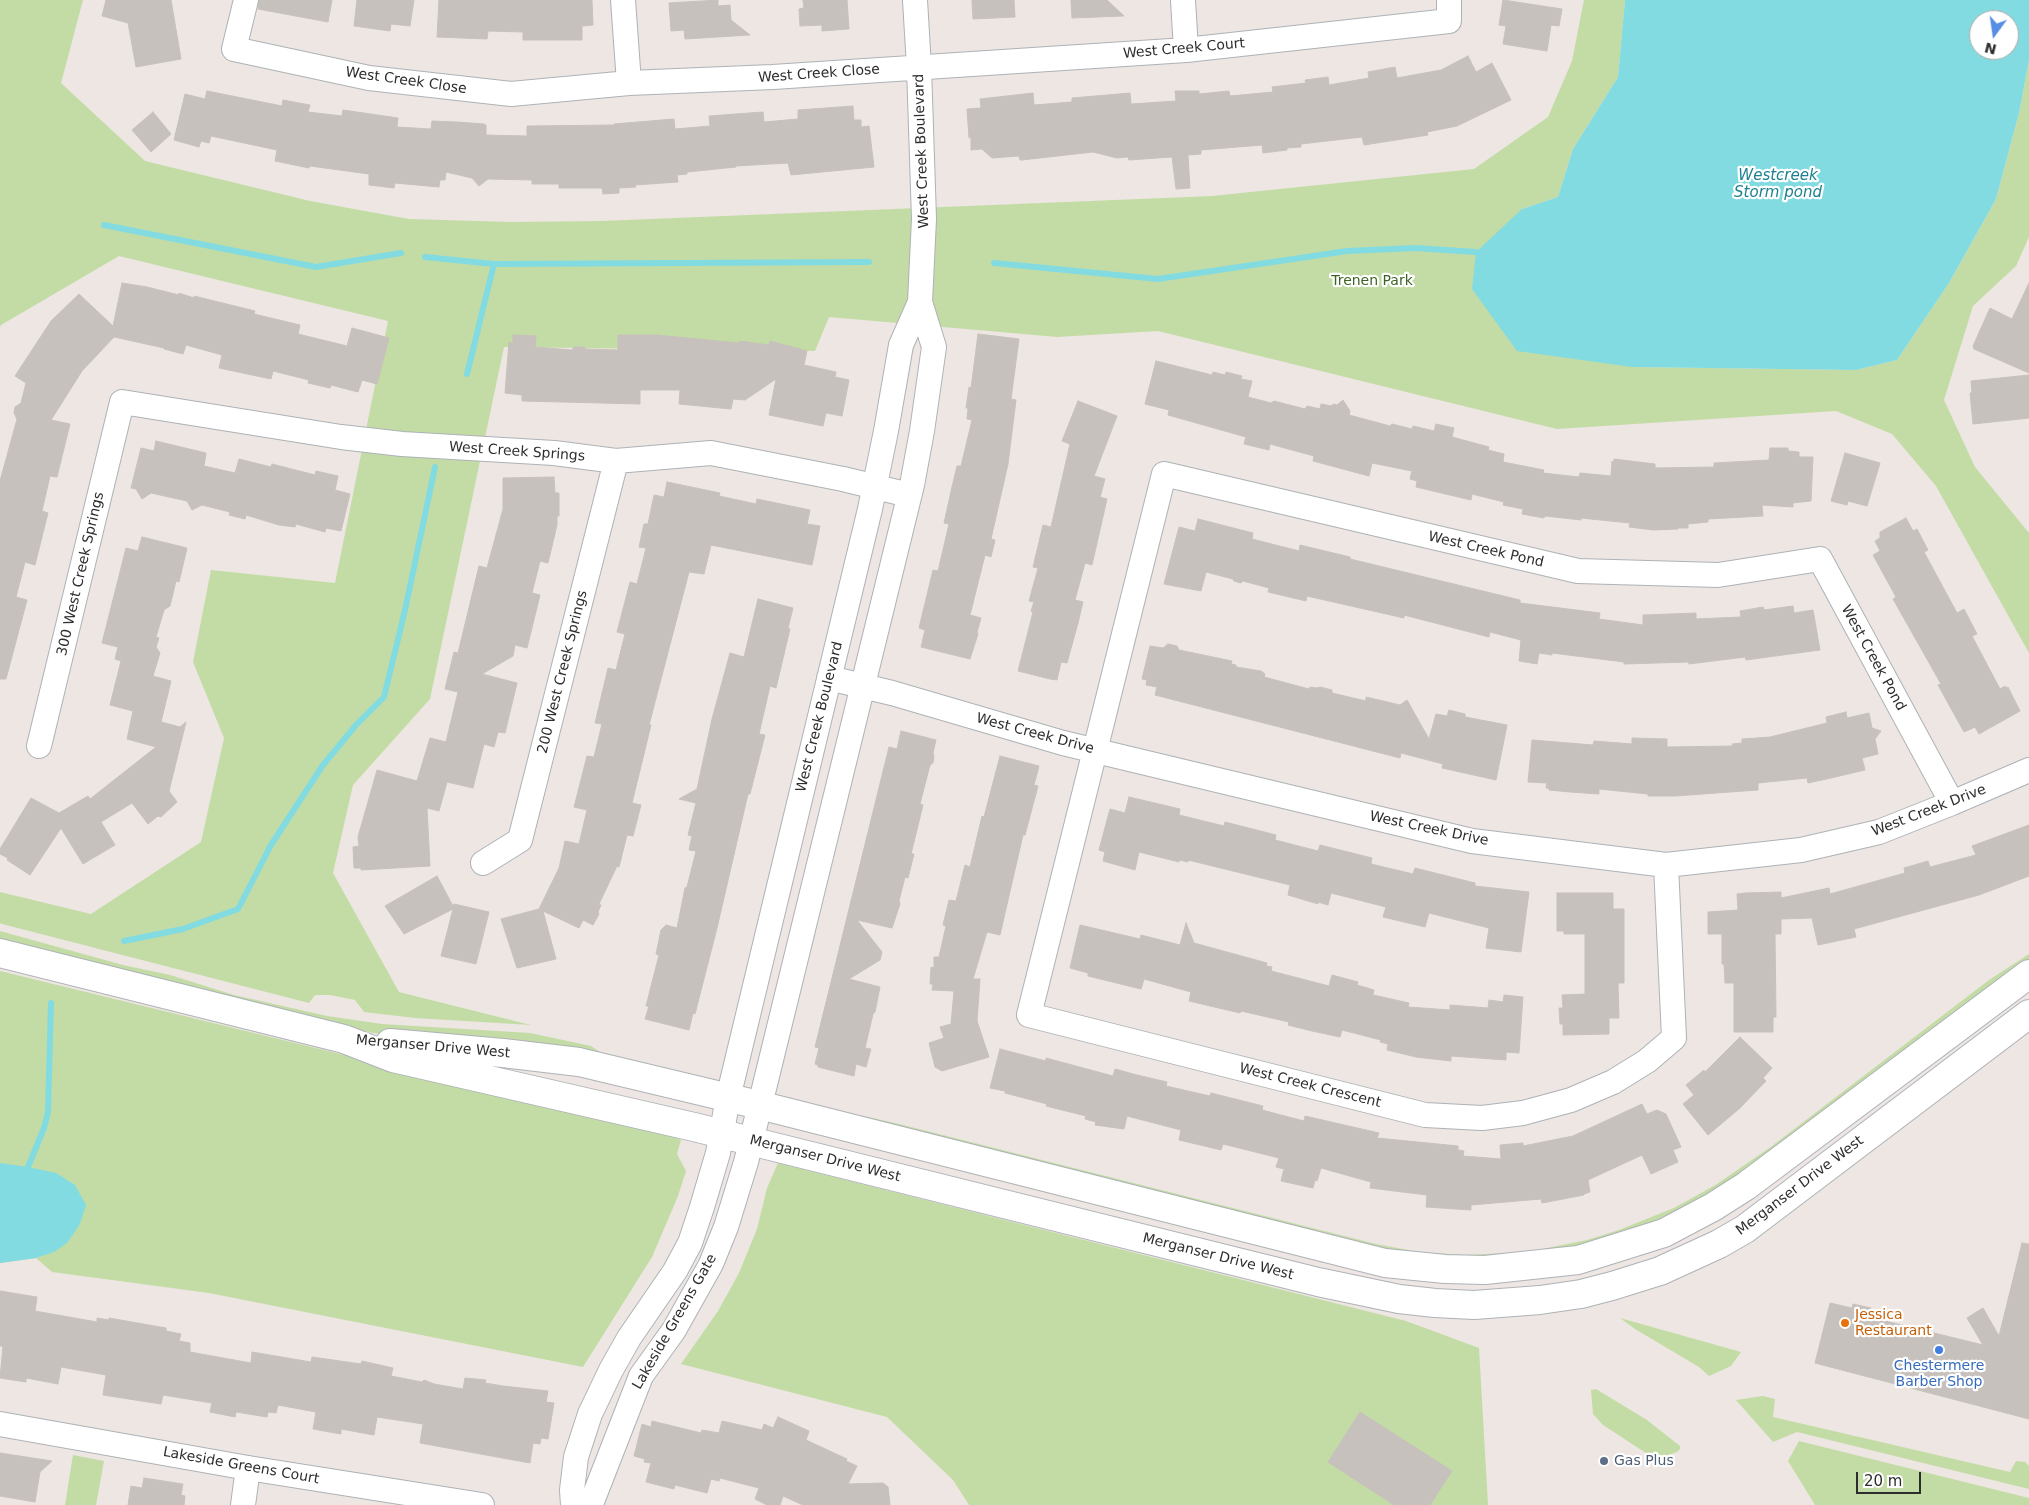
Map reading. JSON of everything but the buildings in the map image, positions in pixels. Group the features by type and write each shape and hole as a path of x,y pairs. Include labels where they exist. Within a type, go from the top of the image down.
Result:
{"street":[{"name":"West Creek Close","path":"246,0 234,49 369,78 512,94 629,83 773,77 919,67"},
{"path":"623,0 629,83"},
{"name":"West Creek Boulevard","path":"721,1134 874,486 901,345 920,302 924,235 919,67 914,0"},
{"path":"1183,0 1186,50"},
{"name":"West Creek Court","path":"919,67 1186,50 1449,11"},
{"name":"West Creek Boulevard","path":"759,1105 864,686 909,495 922,431 934,347 920,302"},
{"name":"West Creek Springs","path":"122,402 341,437 402,444 554,453 616,461 710,453 874,486 909,495"},
{"name":"300 West Creek Springs","path":"39,746 122,402"},
{"name":"200 West Creek Springs","path":"483,863 520,840 616,461"},
{"name":"West Creek Pond","path":"1094,750 1164,474 1578,571 1718,574 1820,559 1952,804"},
{"name":"West Creek Drive","path":"829,678 1094,750 1472,841 1666,865 1801,850 1879,832 1952,804 2029,770"},
{"name":"West Creek Crescent","path":"1094,750 1029,1015 1425,1115 1482,1118 1523,1113 1572,1100 1613,1082 1647,1062 1674,1038 1666,865"},
{"name":"Merganser Drive West","path":"0,953 344,1039 393,1058 751,1141 1318,1282 1399,1299 1474,1305 1540,1300 1581,1294 1660,1271 1746,1229 2029,1014"},
{"name":"Merganser Drive West","path":"344,1039 579,1062 759,1105 1385,1263 1444,1269 1485,1270 1578,1260 1664,1233 1713,1207 1746,1186 2029,974"},
{"path":"1872,1091 1892,1117"},
{"name":"Lakeside Greens Gate","path":"587,1505 592,1499 641,1376 674,1330 711,1264 726,1227 751,1141 759,1105"},
{"name":"Lakeside Greens Gate","path":"573,1505 572,1490 576,1456 590,1414 625,1346 675,1272 690,1243 708,1190 718,1154 721,1134"},
{"path":"1578,1260 1581,1294"},
{"name":"Lakeside Greens Court","path":"0,1424 248,1468 482,1505"},
{"path":"243,1505 248,1468"}],"green space":[{"name":"Trenen Park","path":"0,0 83,0 61,83 145,161 310,201 409,219 511,222 602,221 1212,196 1474,169 1548,117 1572,61 1584,0 1625,0 1618,77 1573,149 1558,197 1522,209 1632,367 1856,370 1897,360 1949,283 1996,199 2019,113 2029,60 2029,237 2016,266 1973,306 1944,400 1975,467 2029,533 2029,653 1936,486 1892,434 1836,411 1557,429 1158,331 1057,337 829,317 815,351 504,347 430,699 353,785 333,873 399,992 531,1025 415,1018 364,1012 355,1000 330,995 315,995 309,1003 2,924 0,923 0,892 91,914 201,842 224,738 193,662 211,570 335,583 388,321 119,256 0,327"},
{"path":"0,931 123,965 170,975 234,995 327,1016 382,1024 530,1033 591,1046 606,1056 373,1033 0,940"},
{"path":"2029,954 2029,960 1968,1002 1868,1079 1720,1188 1685,1208 1623,1234 1544,1253 1465,1258 1402,1253 1355,1243 806,1104 798,1100 1376,1244 1419,1252 1465,1255 1527,1252 1587,1240 1619,1230 1674,1208 1717,1184 1772,1146 1989,980"},
{"path":"0,971 664,1133 681,1140 677,1154 686,1171 678,1196 652,1257 583,1367 209,1293 52,1272 36,1258 0,1263"},
{"path":"778,1163 1406,1321 1479,1348 1488,1505 969,1505 953,1480 887,1417 681,1364 718,1311 739,1273 757,1229 767,1188"},
{"path":"1620,1318 1741,1352 1731,1366 1709,1376 1699,1367"},
{"path":"1596,1389 1647,1420 1680,1446 1680,1449 1677,1452 1660,1458 1652,1457 1603,1425 1593,1414 1591,1390"},
{"path":"1763,1396 1775,1399 1773,1417 2010,1472 2016,1461 2025,1462 2029,1466 2029,1489 1797,1432 1773,1442 1736,1400"},
{"path":"1799,1441 2029,1498 2029,1505 1815,1505 1788,1461"},
{"path":"73,1455 104,1461 96,1505 65,1505"}],"water":[{"name":"Westcreek Storm pond","path":"1625,0 2029,0 2029,60 2019,113 1996,199 1949,283 1897,360 1856,370 1632,367 1517,351 1472,289 1476,252 1522,209 1558,197 1573,149 1618,77"},
{"path":"0,1163 56,1173 75,1185 86,1205 80,1224 67,1243 54,1252 36,1258 0,1263"}],"waterway":[{"path":"104,225 316,267 401,253"},
{"path":"994,263 1158,279 1347,251 1415,248 1476,252"},
{"path":"425,257 494,264 869,262"},
{"path":"467,374 494,264"},
{"path":"124,941 183,929 238,909 271,845 323,765 356,725 384,697 405,610 435,467"},
{"path":"28,1167 44,1128 48,1112 51,1003"}],"place":[{"name":"Jessica Restaurant","path":"1845,1323"},
{"name":"Chestermere Barber Shop","path":"1939,1350"},
{"name":"Gas Plus","path":"1604,1461"}]}
